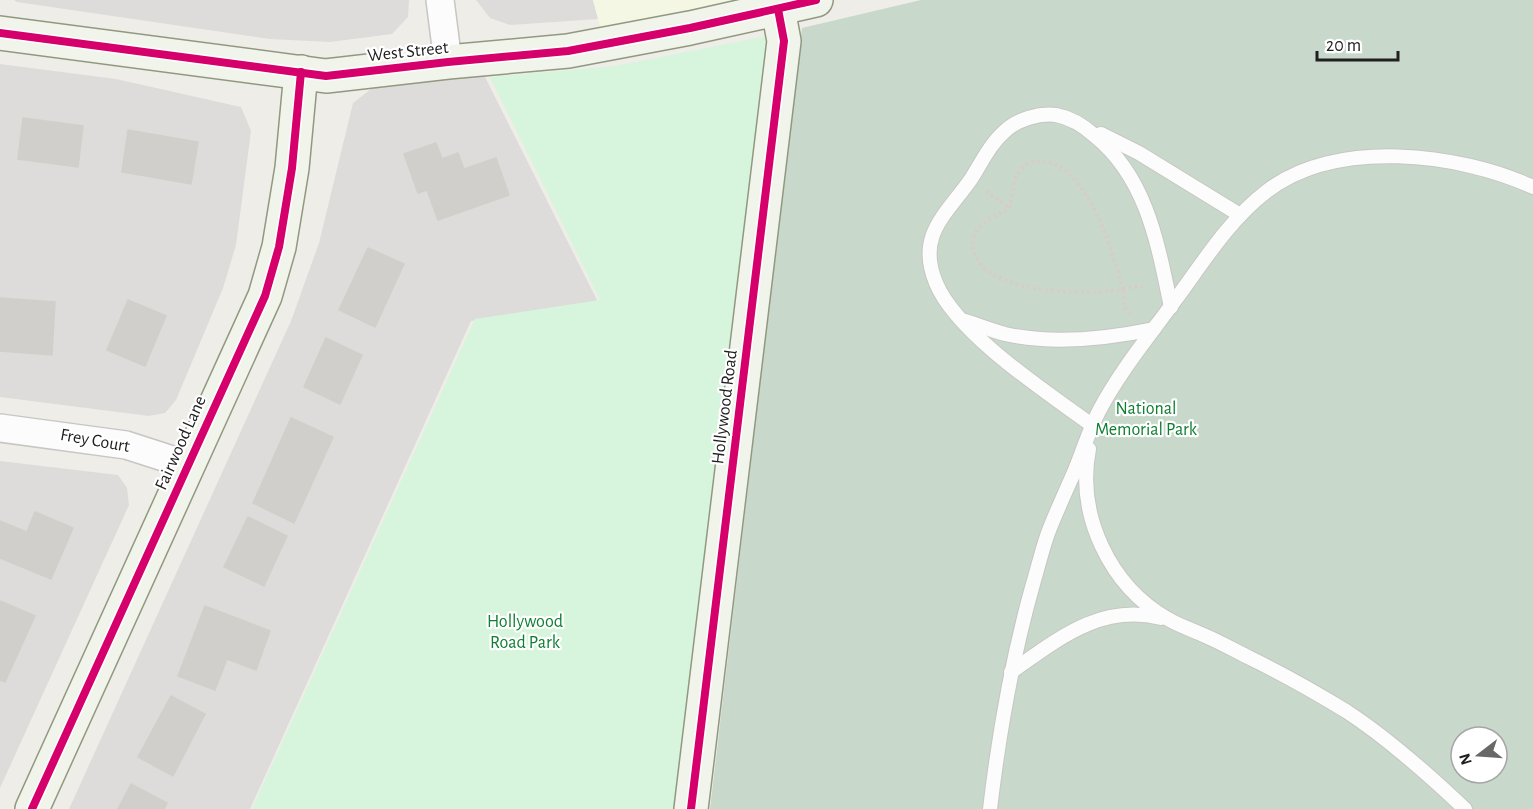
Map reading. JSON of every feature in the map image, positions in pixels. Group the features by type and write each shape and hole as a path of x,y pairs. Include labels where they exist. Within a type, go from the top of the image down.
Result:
{"street":[{"path":"440,0 448,62"},
{"name":"West Street","path":"0,33 326,76 568,51 816,0"},
{"name":"Hollywood Road","path":"692,809 784,41 778,9"},
{"name":"Fairwood Lane","path":"32,809 265,296 276,256 292,168 301,72"},
{"name":"Frey Court","path":"0,428 126,445 188,465"}],"lane":[{"path":"1093,426 994,352 962,320 936,285 928,247 936,226 970,180 994,141 1007,128 1026,118 1047,114 1067,117 1139,153 1240,215"},
{"path":"1083,125 1108,146 1124,165 1139,193 1157,241 1171,307"},
{"path":"990,809 996,758 1020,630 1048,533 1099,411 1154,329 1240,215 1268,190 1299,172 1330,162 1376,157 1428,159 1476,166 1533,188"},
{"path":"962,320 1006,334 1048,339 1095,339 1154,329"},
{"path":"1093,426 1086,462 1087,497 1094,528 1107,558 1126,584 1150,607 1169,620 1281,673 1346,712 1419,765 1465,809"},
{"path":"1011,672 1084,624 1116,615 1145,614 1169,620"}],"path":[{"path":"1010,208 1014,180 1024,166 1041,161 1062,167 1077,183 1095,213 1113,255 1123,290 1125,308 1131,314 1136,315"},
{"path":"998,200 1010,208"},
{"path":"1010,208 983,224 974,236 972,245 974,255 986,270 1017,285 1038,289 1071,292 1123,290 1140,286 1148,290 1150,294"}],"shaded area":[{"path":"14,0 409,0 408,17 392,34 330,42 270,39"},
{"path":"476,0 593,0 598,19 510,25 490,18"},
{"path":"593,0 732,0 601,30"},
{"path":"0,64 116,79 241,107 251,131 236,245 223,288 176,400 165,413 149,416 0,397"},
{"path":"482,71 598,302 471,321 250,809 69,809 291,321 319,243 353,103 375,86"},
{"path":"0,461 118,475 127,488 129,505 0,788"}],"green space":[{"name":"National Memorial Park","path":"921,0 1533,0 1533,809 710,809 802,28"},
{"name":"Hollywood Road Park","path":"777,34 679,809 252,809 475,319 600,300 490,77 616,66"}],"building":[{"path":"23,118 83,126 78,167 18,159"},
{"path":"128,130 198,142 191,184 122,172"},
{"path":"436,143 442,159 458,153 464,169 496,158 509,195 438,220 427,190 418,193 404,154"},
{"path":"368,248 404,264 375,327 339,310"},
{"path":"0,298 55,302 52,355 0,351"},
{"path":"128,300 166,316 145,366 107,350"},
{"path":"326,338 362,355 340,404 304,387"},
{"path":"291,418 333,437 294,523 253,503"},
{"path":"35,512 73,528 51,579 0,558 0,521 27,532"},
{"path":"248,517 287,536 264,586 224,567"},
{"path":"0,601 35,616 5,682 0,680"},
{"path":"205,606 270,631 256,670 227,659 215,690 178,676"},
{"path":"171,696 205,714 173,776 138,757"},
{"path":"131,784 167,803 164,809 118,809"}],"cycle path":[{"path":"0,33 326,76 568,51 690,28 816,0"},
{"path":"691,809 784,41 778,9"},
{"path":"32,809 265,296 279,247 292,168 301,72"}]}
